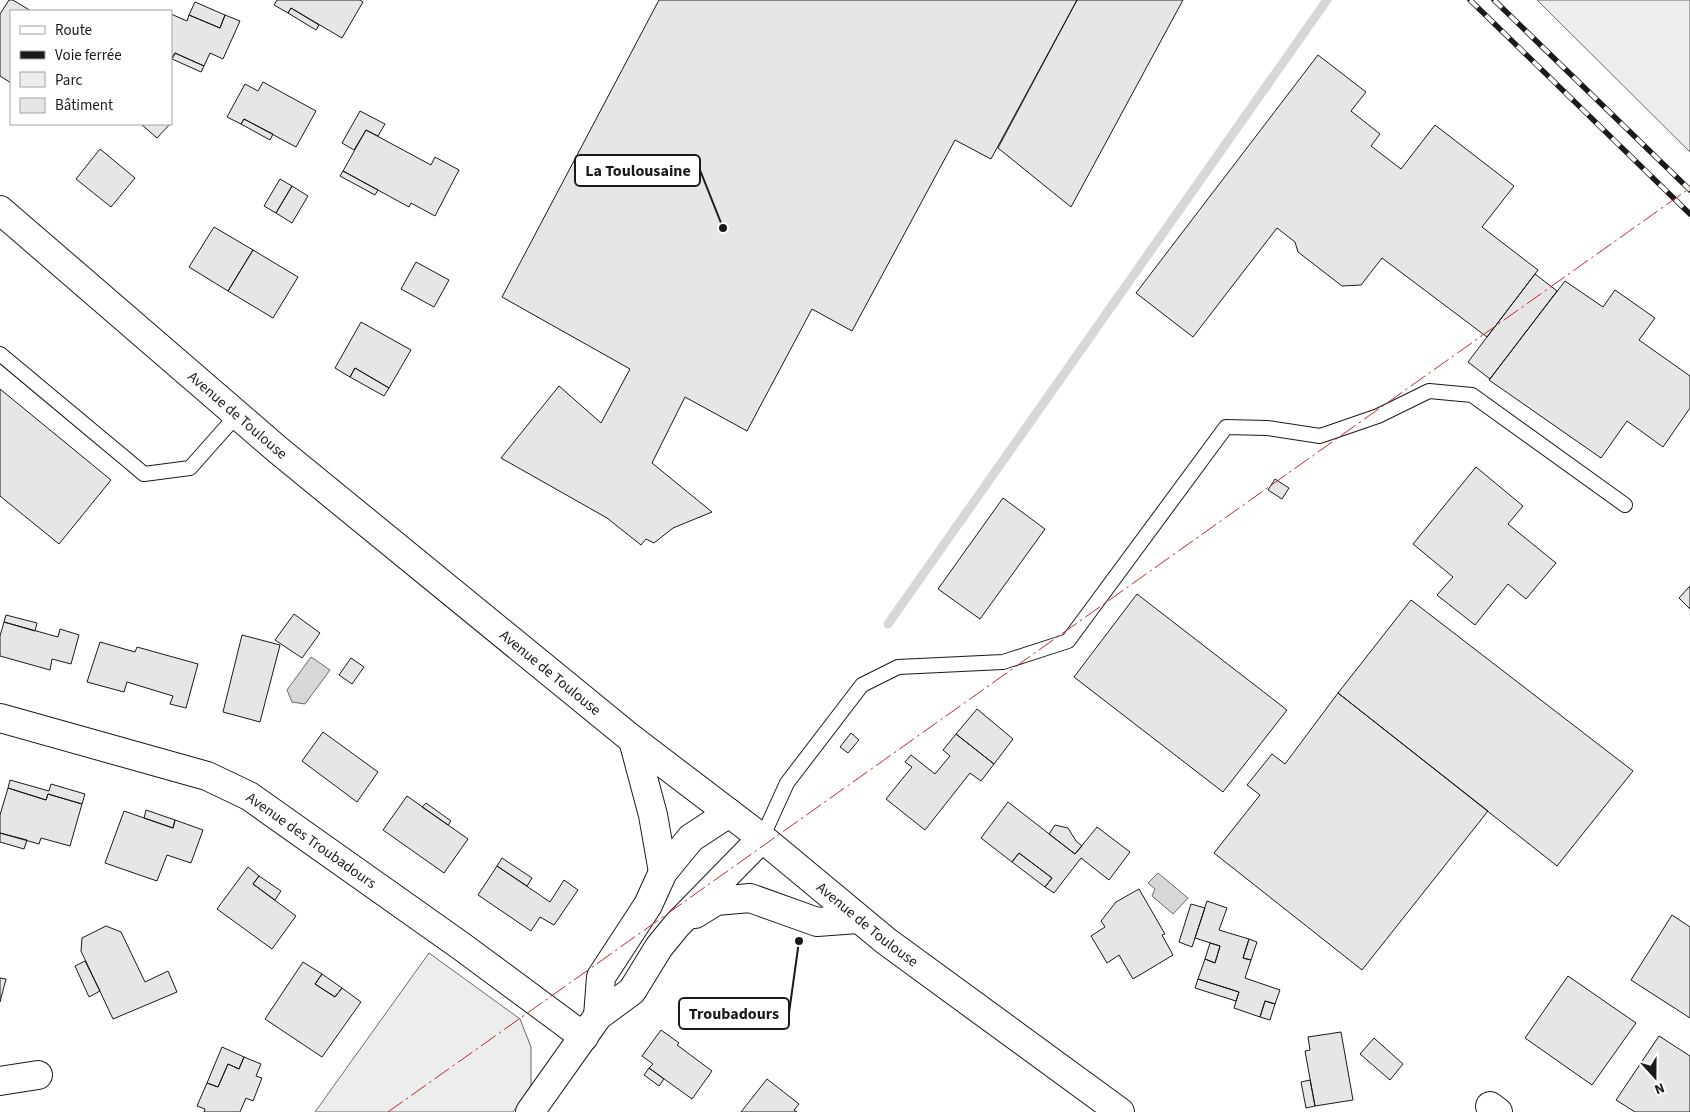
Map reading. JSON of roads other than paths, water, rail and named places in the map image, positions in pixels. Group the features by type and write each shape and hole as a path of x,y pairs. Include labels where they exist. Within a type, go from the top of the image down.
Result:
{"street":[{"name":"Avenue de Toulouse","path":"0,210 237,415 634,740 762,838 858,919 1120,1112"},
{"name":"Avenue des Troubadours","path":"0,718 207,776 249,796 462,946 591,1026"},
{"path":"634,740 653,815 663,872"},
{"path":"591,1026 601,978 648,905 663,872 691,838 729,813"},
{"path":"530,1112 591,1026 632,991 659,947 762,838"},
{"path":"677,926 716,901 750,898 817,922 858,919"},
{"path":"0,1081 38,1075"}],"lane":[{"path":"0,354 144,474 190,468 237,415"},
{"path":"762,838 787,783 862,685 898,667 1003,662 1068,641 1226,428 1267,428 1320,436 1378,416 1429,391 1472,395 1625,505"}],"waterway":[{"path":"888,624 1327,0"}],"railway":[{"path":"1470,0 1690,214"},
{"path":"1494,0 1690,190"}],"place":[{"name":"La Toulousaine","path":"723,228"},
{"name":"Troubadours","path":"799,941"}]}
